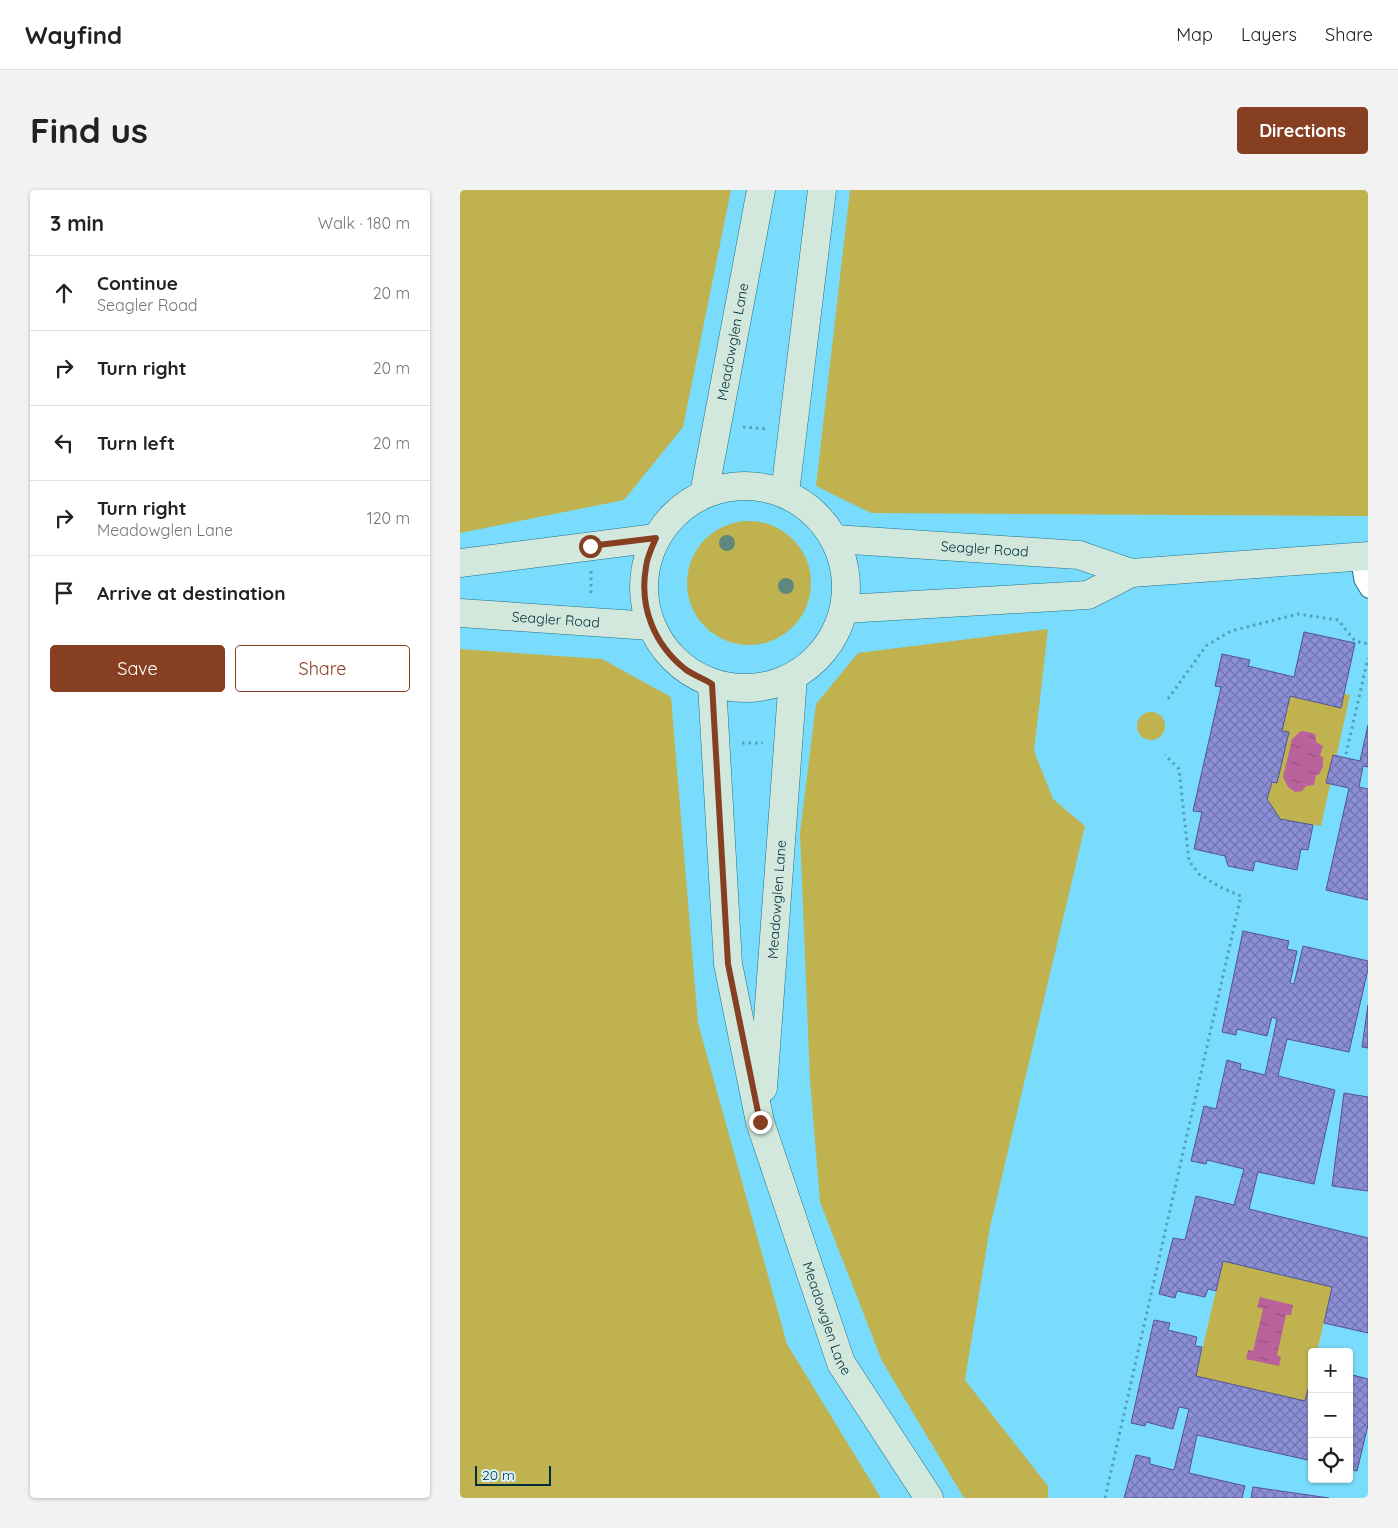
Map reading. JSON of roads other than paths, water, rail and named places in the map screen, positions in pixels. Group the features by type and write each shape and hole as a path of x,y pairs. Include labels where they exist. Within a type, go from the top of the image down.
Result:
{"street":[{"name":"Meadowglen Lane","path":"704,494 761,190"},
{"path":"785,493 822,190"},
{"path":"731,486 758,486 785,493 814,512 835,539 844,561 847,585 844,609 834,636 816,660 793,676 767,686 739,689 712,684 686,670 666,651 651,626 644,596 646,566 656,538 676,512 704,494 731,486"},
{"path":"460,563 656,538"},
{"name":"Seagler Road","path":"835,539 1079,555 1132,573"},
{"name":"Seagler Road","path":"844,609 1088,595 1132,573 1363,556"},
{"name":"Seagler Road","path":"460,613 651,626"},
{"name":"Meadowglen Lane","path":"760,1122 793,676"},
{"name":"Meadowglen Lane","path":"712,684 728,964 760,1122 841,1363 929,1498"}],"lane":[{"path":"1363,556 1362,580 1368,590"}],"water":[{"path":"1301,731 1315,734 1316,742 1323,746 1320,756 1323,757 1323,766 1319,775 1316,775 1314,785 1306,786 1302,791 1295,792 1288,787 1283,777 1292,739"},
{"path":"1260,1297 1293,1305 1291,1315 1286,1315 1277,1355 1281,1357 1279,1366 1246,1359 1248,1350 1253,1351 1263,1309 1257,1307"}]}
